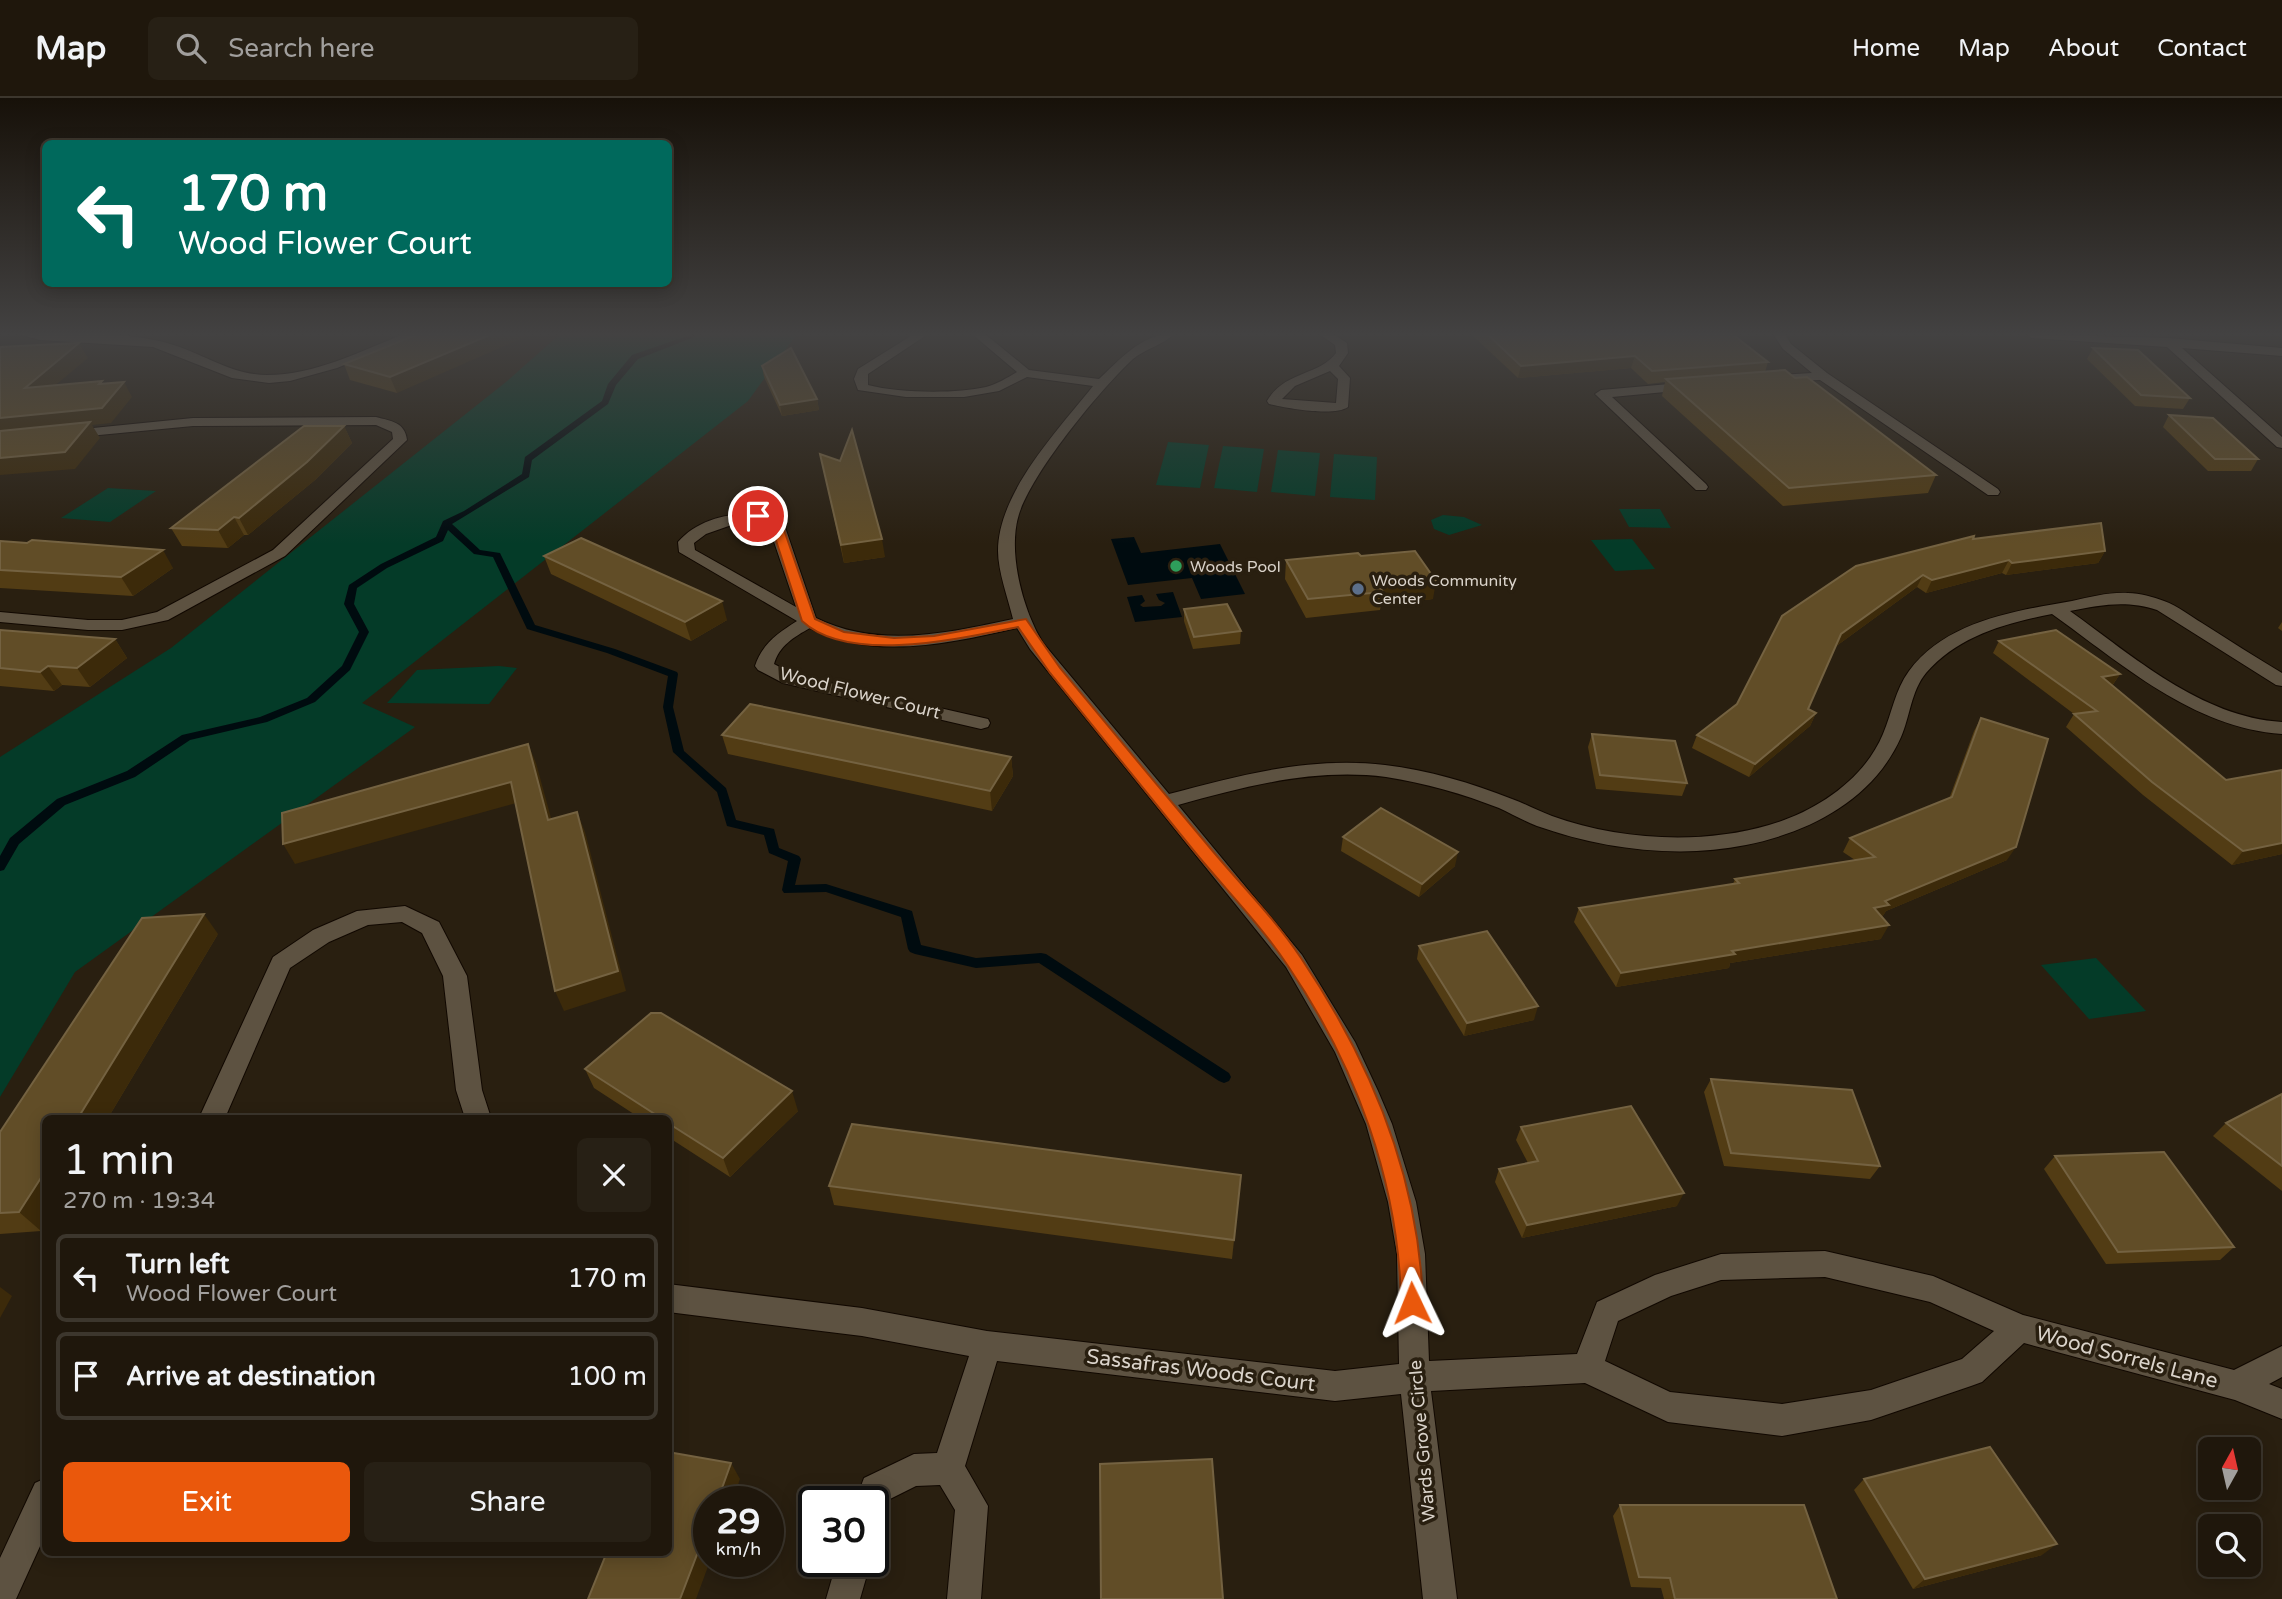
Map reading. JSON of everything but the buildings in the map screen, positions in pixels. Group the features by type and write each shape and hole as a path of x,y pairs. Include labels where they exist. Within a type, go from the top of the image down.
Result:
{"street":[{"name":"Wards Grove Circle","path":"1086,404 1038,466 1012,514 1006,551 1022,622 1055,671 1294,961 1346,1049 1379,1124 1402,1202 1411,1254 1414,1377 1440,1599"},
{"path":"1290,404 1340,407 1343,404"},
{"path":"1612,404 1701,487"},
{"path":"1864,404 1993,492"},
{"path":"2237,404 2282,444"},
{"path":"0,617 122,625 162,616 279,553 400,440 399,431 392,425 376,421 193,422 56,436"},
{"path":"809,621 778,527 772,520 742,516 701,531 686,542 687,552 809,621 842,636 894,642 934,640 1022,622"},
{"path":"1164,802 1272,773 1343,768 1385,771 1430,780 1486,797 1544,820 1629,840 1672,844 1711,842 1770,832 1819,813 1860,782 1876,765 1891,738 1907,688 1919,670 1936,654 1958,639 1989,625 2055,608 2110,598 2144,600 2187,620 2282,681"},
{"path":"2055,608 2192,702 2227,720 2282,729"},
{"name":"Wood Flower Court","path":"809,621 771,648 764,666 789,679 981,723"},
{"path":"213,1115 281,963 321,936 365,917 405,914 431,928 455,975 470,1090 477,1115"},
{"name":"Wood Sorrels Lane","path":"1587,1368 1607,1311 1665,1284 1721,1267 1825,1264 1933,1289 2020,1328 2235,1385 2282,1404"},
{"name":"Sassafras Woods Court","path":"672,1298 862,1322 987,1345 1335,1386 1414,1377"},
{"name":"Wood Sorrels Lane","path":"1414,1377 1587,1368 1668,1407 1782,1420 1871,1405 1971,1371 2020,1328"},
{"path":"948,1469 987,1345"},
{"name":"Wood Sorrels Lane","path":"2235,1385 2282,1361"},
{"path":"881,1486 914,1470 948,1469"},
{"path":"948,1469 972,1506 964,1599"},
{"path":"0,1596 42,1503"},
{"path":"843,1599 849,1577"}],"green space":[{"path":"478,404 744,404 362,703 415,727 75,972 0,1097 0,757 171,648"},
{"path":"1168,442 1209,445 1200,488 1156,485"},
{"path":"1223,446 1264,449 1257,492 1214,488"},
{"path":"1278,450 1320,453 1315,496 1271,492"},
{"path":"1334,454 1377,457 1375,500 1330,497"},
{"path":"108,488 156,491 110,522 61,518"},
{"path":"1619,509 1660,509 1671,528 1629,527"},
{"path":"1443,515 1464,517 1482,525 1449,535 1434,529 1431,520"},
{"path":"1632,539 1655,569 1615,571 1591,540"},
{"path":"499,666 517,668 489,704 387,703 417,670"},
{"path":"2096,958 2146,1011 2089,1019 2041,965"}],"shaded area":[{"name":"Woods Pool","path":"1134,537 1141,553 1220,544 1245,594 1201,599 1192,578 1128,585 1111,539"},
{"path":"1173,592 1182,617 1135,622 1127,597 1142,595 1145,601 1140,605 1143,607 1161,606 1165,603 1159,600 1156,594"}],"waterway":[{"path":"446,523 467,513 526,475 528,459 602,404"},
{"path":"0,867 14,841 61,802 131,774 186,737 263,720 311,700 346,668 364,632 349,604 352,587 384,566 440,539 446,523"},
{"path":"446,523 477,552 497,555 531,627 611,651 673,674 668,707 679,752 722,791 731,823 770,832 773,850 795,859 788,890 826,888 907,914 915,949 976,963 1041,958 1224,1077"}],"place":[{"name":"Woods Pool","path":"1176,566"},
{"name":"Woods Community Center","path":"1358,589"}],"route":[{"path":"758,516 772,520 778,527 809,621 842,636 894,642 934,640 1022,622 1055,671 1294,961 1346,1049 1379,1124 1402,1202 1411,1254 1412,1303"}]}
